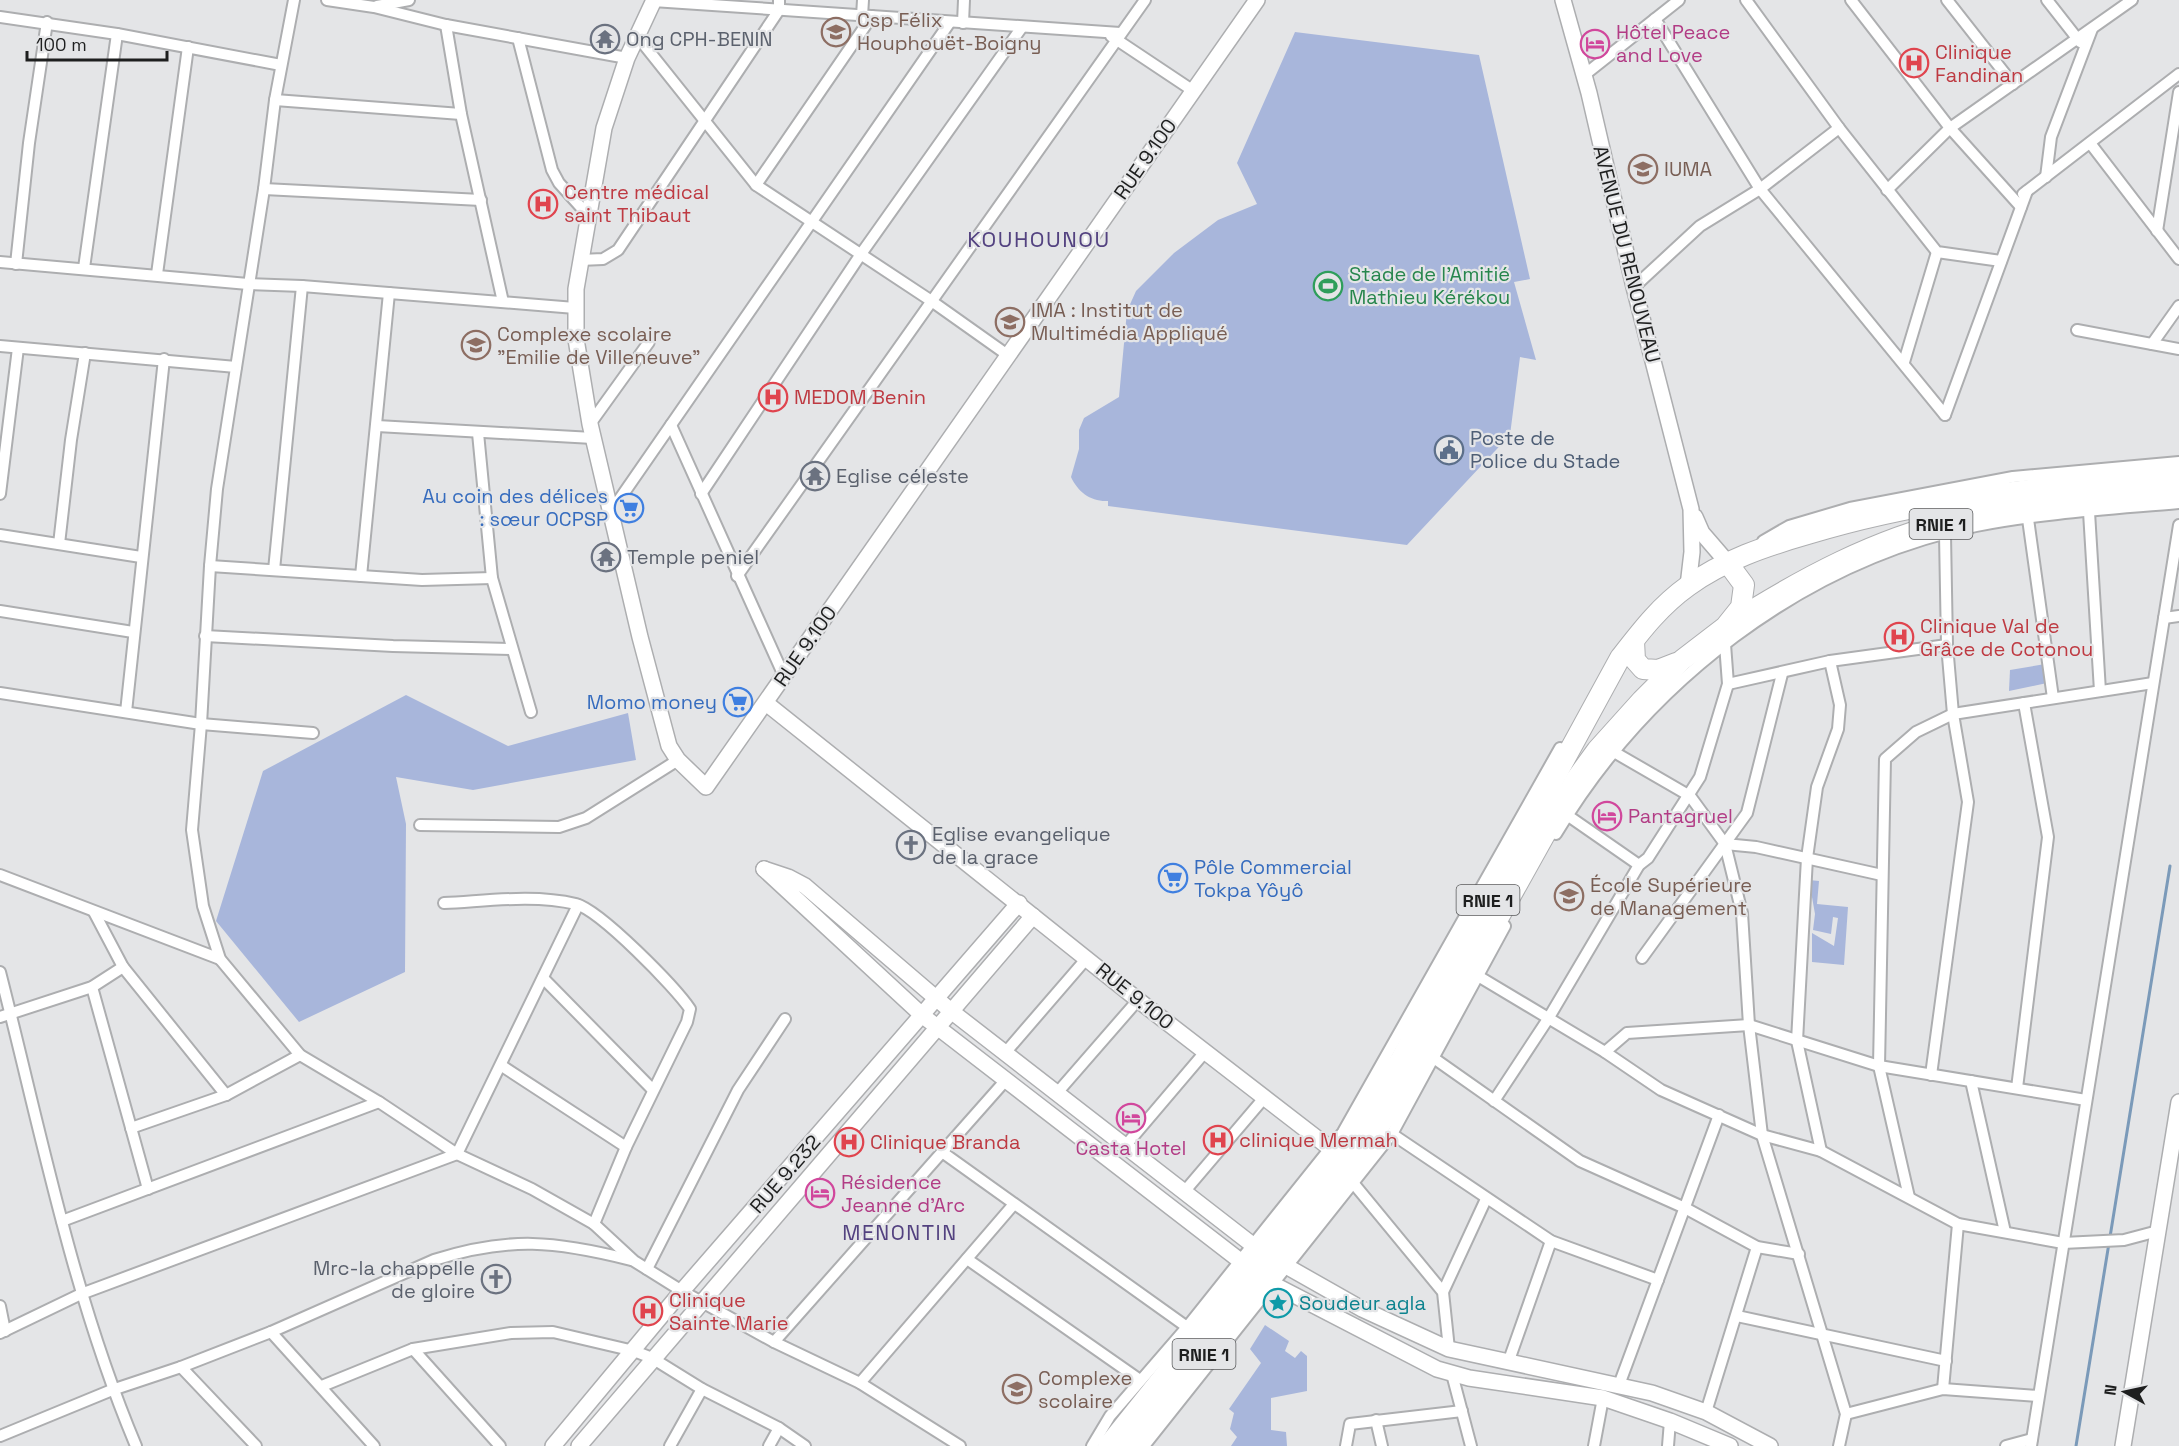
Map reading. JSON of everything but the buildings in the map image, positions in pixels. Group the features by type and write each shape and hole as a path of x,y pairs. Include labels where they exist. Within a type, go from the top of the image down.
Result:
{"highway":[{"name":"RNIE 1","path":"1130,1446 1270,1257 1379,1097 1620,658 1664,605 1688,586 1735,559 1827,528 1915,506 2179,473"},
{"name":"RNIE 1","path":"1270,1257 1349,1174 1386,1117 1576,779 1615,729 1682,660 1725,635 1824,568 1910,533 1954,520 2002,511 2179,492"},
{"path":"1725,635 1741,608 1745,593 1735,559"},
{"path":"1634,641 1635,660 1643,669 1658,670 1682,660"},
{"name":"RNIE 1","path":"1108,1446 1257,1274"}],"street":[{"path":"294,0 275,100 264,189 217,489 210,566 192,840 203,906 220,959 300,1055 380,1102 457,1154 532,1189 594,1224 634,1261 682,1291 774,1342 860,1383 960,1446"},
{"path":"327,0 374,7 446,25 627,58"},
{"path":"374,7 409,0"},
{"path":"756,184 867,16 863,0"},
{"path":"963,22 964,0"},
{"path":"737,576 930,300 1145,0"},
{"name":"RUE 9.100","path":"1257,0 766,703 1138,1000 1331,1149"},
{"name":"AVENUE DU RENOUVEAU","path":"1563,0 1691,508 1702,533 1735,559"},
{"path":"1583,76 1679,0"},
{"path":"1746,0 1839,128 1937,252 2001,261"},
{"path":"1851,0 1950,128 2018,203"},
{"path":"1947,0 2013,84"},
{"path":"2047,0 2085,48"},
{"path":"1887,190 1950,128 2132,0"},
{"path":"766,703 706,787 678,760 669,746 610,513 591,431 578,360 575,308 580,260 604,128 627,58 654,1 779,5 867,16 1106,32 1119,37 1192,90"},
{"path":"580,260 603,259 618,249 779,5"},
{"path":"0,17 47,22 281,65"},
{"path":"1655,20 1760,189 1945,414 2001,261 2018,203 2027,191 2179,74"},
{"path":"16,264 29,143 47,22"},
{"path":"610,513 950,22"},
{"path":"446,25 460,114 503,302"},
{"path":"701,494 861,254 1022,27"},
{"path":"2046,177 2051,137 2092,28"},
{"path":"84,268 117,34"},
{"path":"637,36 756,184 930,300 1009,356"},
{"path":"518,39 552,170 559,183 587,214"},
{"path":"157,274 188,47"},
{"path":"2157,231 2179,92"},
{"path":"275,100 460,114"},
{"path":"1634,287 1700,226 1760,189 1839,128"},
{"path":"2090,143 2179,259"},
{"path":"264,189 480,200"},
{"path":"1904,362 1937,252"},
{"path":"0,262 157,274 248,284 302,286 575,308"},
{"path":"274,570 302,286"},
{"path":"361,576 389,293"},
{"path":"2152,344 2179,306"},
{"path":"2077,330 2179,349"},
{"path":"591,431 649,342"},
{"path":"0,346 164,359 236,368"},
{"path":"0,494 18,348"},
{"path":"59,544 71,440 85,353"},
{"path":"126,712 164,359"},
{"path":"671,425 737,576 784,676"},
{"path":"377,426 478,433 591,431"},
{"path":"478,433 492,578 531,712"},
{"path":"1735,559 1789,526 1850,508 2013,477 2179,462"},
{"path":"1270,1257 1354,1184 1392,1134 1567,815 1614,752 1670,690 1725,635 1822,583 1892,551 1945,535 1976,526 2179,503"},
{"name":"AVENUE DU RENOUVEAU","path":"1688,586 1692,552 1691,508"},
{"path":"2088,512 2100,692"},
{"path":"2028,519 2053,698"},
{"path":"2006,1446 2031,1442 2179,525"},
{"path":"0,535 141,557"},
{"path":"1931,1075 1968,802 1953,714 1947,645 1945,535"},
{"path":"210,566 442,580 492,578"},
{"path":"0,611 134,632"},
{"path":"2164,618 2179,616"},
{"path":"1494,1101 1548,1019 1639,865 1648,858 1690,796 1700,777 1728,684 1725,635"},
{"path":"205,636 393,646 512,649"},
{"path":"1728,684 1782,674 1830,661 1947,645"},
{"path":"1144,1446 1270,1257 1568,733 1620,658"},
{"path":"1821,1151 1797,1041 1807,858 1817,787 1838,729 1840,705 1830,661"},
{"path":"1642,958 1748,813 1782,674"},
{"path":"1909,1197 1879,1066 1885,759 1916,732 1953,714 2153,683"},
{"path":"0,693 201,724 313,733"},
{"path":"2017,1088 2048,837 2024,703"},
{"path":"1614,752 1690,796 1725,844 1742,914 1749,1025 1762,1135 1824,1333 1846,1414 1839,1446"},
{"path":"420,825 559,827 586,818 678,760"},
{"path":"1567,815 1639,865"},
{"path":"1725,844 1756,847 1882,875"},
{"path":"1730,1446 1670,1420 1603,1398 1452,1374 1385,1343 1257,1274 923,1016 764,869 788,876 805,886 951,1011 1270,1257 1362,1309 1449,1349 1619,1385 1706,1412 1770,1446"},
{"path":"0,875 220,959"},
{"path":"444,903 514,900 578,905 590,911 634,950 679,993 690,1010 687,1022 626,1148 594,1224"},
{"name":"RUE 9.232","path":"553,1446 682,1291 1019,903"},
{"path":"0,1306 3,1332 81,1294 457,1154 578,905"},
{"path":"94,912 123,967 226,1095"},
{"name":"RUE 9.232","path":"579,1446 700,1301 1033,916"},
{"path":"845,946 858,931"},
{"path":"1005,1053 1087,958"},
{"path":"5,1015 92,987 123,967"},
{"path":"0,972 5,1015 81,1294 112,1390 136,1446"},
{"path":"1478,976 1605,1052 1662,1090 1762,1135 1821,1151 1958,1224 2062,1243 2124,1240 2158,1231"},
{"path":"543,978 653,1090"},
{"path":"92,987 148,1189"},
{"path":"1057,1093 1138,1000"},
{"path":"647,1269 738,1090 785,1019"},
{"path":"1605,1052 1627,1033 1749,1025 1879,1066 2086,1100"},
{"path":"1126,1145 1205,1052"},
{"path":"131,1128 226,1095 300,1055"},
{"path":"1435,1059 1580,1161 1685,1208 1756,1247 1799,1254"},
{"path":"502,1065 626,1148"},
{"path":"774,1342 1005,1081"},
{"path":"1971,1081 2005,1232"},
{"path":"1184,1192 1264,1098"},
{"path":"62,1221 380,1102"},
{"path":"2123,1446 2177,1128 2179,1102"},
{"path":"1619,1385 1719,1114"},
{"path":"1392,1134 1551,1241 1658,1280"},
{"path":"942,1152 1187,1327"},
{"path":"1354,1184 1443,1292"},
{"path":"1449,1349 1443,1292 1486,1199"},
{"path":"860,1383 1014,1204"},
{"path":"1943,1389 1958,1224"},
{"path":"1508,1363 1551,1241"},
{"path":"0,1436 112,1390 181,1367 271,1332 434,1260 483,1247 543,1242 583,1248 634,1261"},
{"path":"1706,1412 1737,1316 1756,1247"},
{"path":"967,1259 1140,1380"},
{"path":"1092,1446 1110,1416 1187,1327 1257,1274"},
{"path":"1737,1316 1946,1361"},
{"path":"322,1386 413,1349 455,1340 531,1331 553,1332 634,1351 652,1358 702,1389 779,1428 806,1446"},
{"path":"271,1332 374,1446"},
{"path":"413,1349 500,1446"},
{"path":"181,1367 256,1446"},
{"path":"1452,1374 1471,1446"},
{"path":"670,1446 702,1389"},
{"path":"1846,1414 1943,1389 2038,1396"},
{"path":"1594,1446 1603,1398"},
{"path":"1346,1446 1350,1424 1462,1411"},
{"path":"1376,1420 1382,1446"},
{"path":"1668,1446 1670,1420"},
{"path":"769,1446 779,1428"}],"shaded area":[{"name":"Stade de l'Amitié Mathieu Kérékou","path":"1295,32 1479,55 1530,279 1514,282 1536,360 1520,357 1510,435 1407,545 1108,506 1108,501 1096,500 1086,495 1071,477 1079,449 1079,430 1084,418 1119,397 1127,311 1136,291 1174,253 1218,220 1257,204 1237,163"},
{"path":"2045,664 2047,683 2009,691 2010,670"},
{"path":"406,695 508,746 628,713 636,760 473,790 396,777 406,824 405,972 299,1022 216,921 263,771"},
{"path":"1809,880 1819,881 1817,904 1848,907 1844,965 1812,962 1812,933 1834,946 1838,918 1833,917 1831,934 1813,930 1815,914"},
{"path":"1265,1325 1289,1341 1285,1351 1295,1358 1301,1351 1307,1356 1307,1391 1271,1398 1271,1430 1286,1432 1287,1446 1231,1446 1237,1437 1230,1429 1234,1413 1229,1409 1261,1363 1250,1349"}],"waterway":[{"path":"2110,1237 2170,866"},
{"path":"2076,1446 2109,1243"}],"place":[{"name":"Csp Félix Houphouët-Boigny","path":"836,32"},
{"name":"Ong CPH-BENIN","path":"605,39"},
{"name":"Hôtel Peace and Love","path":"1595,44"},
{"name":"Clinique Fandinan","path":"1914,63"},
{"name":"IUMA","path":"1643,169"},
{"name":"Centre médical saint Thibaut","path":"543,204"},
{"name":"Stade de l'Amitié Mathieu Kérékou","path":"1328,286"},
{"name":"IMA : Institut de Multimédia Appliqué","path":"1010,322"},
{"name":"Complexe scolaire \"Emilie de Villeneuve\"","path":"476,345"},
{"name":"MEDOM Benin","path":"773,397"},
{"name":"Poste de Police du Stade","path":"1449,450"},
{"name":"Eglise céleste","path":"815,476"},
{"name":"Au coin des délices : sœur OCPSP","path":"629,508"},
{"name":"Temple peniel","path":"606,557"},
{"name":"Clinique Val de Grâce de Cotonou","path":"1899,637"},
{"name":"Momo money","path":"738,702"},
{"name":"Pantagruel","path":"1607,816"},
{"name":"Eglise evangelique de la grace","path":"911,845"},
{"name":"Pôle Commercial Tokpa Yôyô","path":"1173,878"},
{"name":"École Supérieure de Management","path":"1569,896"},
{"name":"Casta Hotel","path":"1131,1118"},
{"name":"clinique Mermah","path":"1218,1140"},
{"name":"Clinique Branda","path":"849,1142"},
{"name":"Résidence Jeanne d'Arc","path":"820,1193"},
{"name":"Mrc-la chappelle de gloire","path":"496,1279"},
{"name":"Soudeur agla","path":"1278,1303"},
{"name":"Clinique Sainte Marie","path":"648,1311"},
{"name":"Complexe scolaire","path":"1017,1389"}],"district":[{"name":"KOUHOUNOU","path":"1039,239"},
{"name":"MENONTIN","path":"900,1232"}]}
